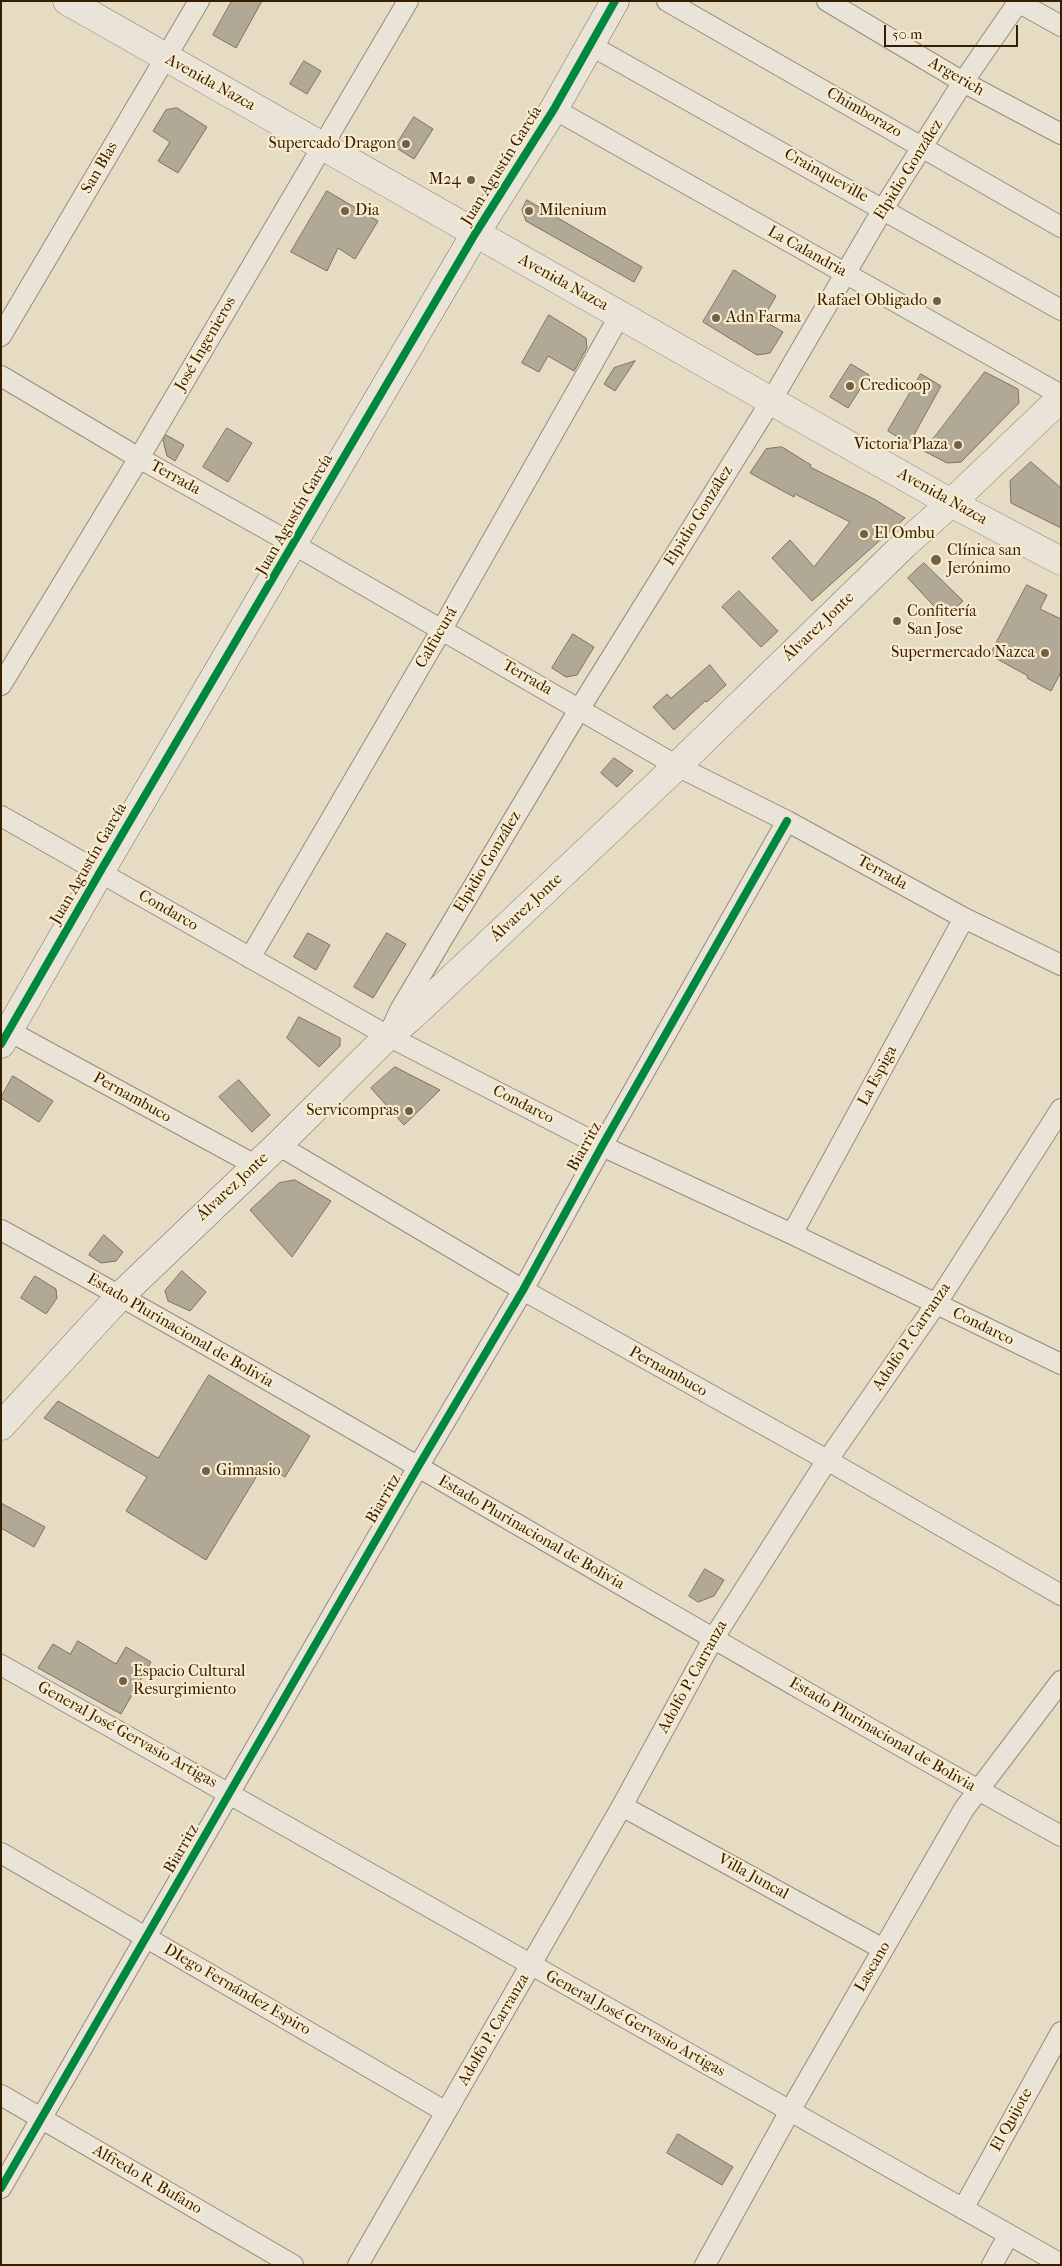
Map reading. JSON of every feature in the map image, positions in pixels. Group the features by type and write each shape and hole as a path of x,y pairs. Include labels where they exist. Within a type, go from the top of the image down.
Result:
{"street":[{"name":"Avenida Nazca","path":"67,1 951,503 1061,561"},
{"name":"San Blas","path":"1,336 199,1"},
{"name":"José Ingenieros","path":"1,685 139,458 408,1"},
{"name":"Juan Agustín García","path":"5,1037 475,234 554,108 615,1"},
{"name":"Chimborazo","path":"667,1 1061,227"},
{"name":"Argerich","path":"827,1 964,82 1061,134"},
{"name":"Elpidio González","path":"388,1036 400,1010 580,708 771,401 883,208 1018,2"},
{"path":"1018,2 1061,26"},
{"name":"Crainqueville","path":"590,45 883,208 1061,310"},
{"name":"La Calandria","path":"554,108 1061,397"},
{"name":"Calfucurá","path":"250,958 442,629 620,315"},
{"name":"Terrada","path":"1,376 139,458 580,708 677,766 788,821 964,918 1061,965"},
{"name":"Álvarez Jonte","path":"1,1426 120,1296 278,1145 388,1036 417,1012 677,766 904,545 951,503 1061,397"},
{"name":"Condarco","path":"1,816 388,1036 602,1146 792,1234 1061,1364"},
{"name":"Biarritz","path":"1,2188 418,1467 523,1290 602,1146 788,821"},
{"name":"La Espiga","path":"792,1234 964,918"},
{"name":"Pernambuco","path":"5,1037 255,1166"},
{"name":"Adolfo P. Carranza","path":"358,2265 622,1806 713,1638 827,1460 936,1304 1061,1109"},
{"name":"Pernambuco","path":"278,1145 523,1290 827,1460 1061,1595"},
{"name":"Estado Plurinacional de Bolivia","path":"1,1230 120,1296 1061,1836"},
{"name":"General José Gervasio Artigas","path":"1,1665 230,1793 1008,2236 1061,2264"},
{"name":"Lascano","path":"705,2265 790,2112 964,1809 1061,1681"},
{"name":"Villa Juncal","path":"622,1806 883,1950"},
{"name":"DIego Fernández Espiro","path":"1,1853 446,2112"},
{"name":"El Quijote","path":"963,2209 1061,2032"},
{"name":"Alfredo R. Bufano","path":"1,2095 293,2265"},
{"path":"992,2265 1008,2236"}],"building":[{"path":"232,1 262,1 236,48 213,35"},
{"path":"304,61 321,71 307,94 290,84"},
{"path":"177,108 207,127 178,173 158,161 170,142 153,131 166,110"},
{"path":"414,117 433,129 414,159 395,147"},
{"path":"327,191 378,221 355,259 338,248 327,271 291,252"},
{"path":"527,200 642,267 634,282 526,221 522,210"},
{"path":"734,270 776,296 762,320 783,332 770,353 757,355 703,322"},
{"path":"549,315 586,338 587,348 574,371 548,356 539,372 522,363"},
{"path":"635,361 615,391 604,384 614,368"},
{"name":"Credicoop","path":"851,364 869,375 848,408 830,397"},
{"path":"985,372 1018,389 1019,403 961,462 947,463 924,451"},
{"path":"921,374 941,386 909,444 888,431"},
{"path":"227,428 252,443 228,482 203,467"},
{"path":"166,435 184,445 175,461 167,456 163,440"},
{"path":"782,447 811,465 810,467 874,499 905,518 812,601 772,558 790,540 814,567 850,522 795,494 794,497 750,473 766,449"},
{"path":"1031,462 1061,488 1061,528 1011,503 1010,481"},
{"path":"924,563 963,601 945,618 908,578"},
{"path":"1027,585 1047,595 1040,609 1061,619 1061,672 1051,691 990,655"},
{"path":"739,591 778,631 761,647 722,607"},
{"path":"573,634 594,647 577,675 566,677 552,668"},
{"path":"710,665 726,685 707,702 705,701 674,730 653,707 667,694 671,698"},
{"path":"614,758 633,771 617,787 601,773"},
{"path":"308,933 330,945 316,970 294,957"},
{"path":"387,933 406,944 373,998 354,987"},
{"path":"299,1017 340,1038 340,1046 319,1067 287,1038"},
{"path":"395,1067 440,1090 404,1125 371,1088"},
{"path":"13,1076 53,1101 39,1122 1,1098"},
{"path":"239,1080 270,1115 252,1132 219,1097"},
{"path":"295,1180 331,1201 292,1257 250,1210 279,1183"},
{"path":"104,1235 123,1252 116,1261 101,1263 89,1255"},
{"path":"182,1271 206,1292 190,1311 168,1301 165,1291"},
{"path":"35,1276 56,1289 57,1298 46,1314 21,1298"},
{"name":"Gimnasio","path":"209,1375 310,1436 285,1477 264,1464 206,1560 126,1511 147,1477 44,1418 58,1401 158,1458"},
{"path":"1,1503 45,1527 34,1547 1,1528"},
{"path":"705,1569 724,1580 714,1596 698,1602 689,1596"},
{"path":"78,1641 116,1664 126,1647 151,1662 121,1714 38,1668 53,1644 70,1654"},
{"path":"678,2134 733,2167 722,2185 667,2153"}],"cycle path":[{"path":"1,1044 475,234 554,109 615,1"},
{"path":"1,2188 418,1467 523,1290 602,1146 787,821"}],"place":[{"name":"Supercado Dragon","path":"406,144"},
{"name":"M24","path":"471,180"},
{"name":"Dia","path":"345,211"},
{"name":"Milenium","path":"529,211"},
{"name":"Rafael Obligado","path":"937,301"},
{"name":"Adn Farma","path":"716,318"},
{"name":"Credicoop","path":"850,386"},
{"name":"Victoria Plaza","path":"958,445"},
{"name":"El Ombu","path":"864,534"},
{"name":"Clínica san Jerónimo","path":"936,560"},
{"name":"Confitería San Jose","path":"897,621"},
{"name":"Supermercado Nazca","path":"1045,653"},
{"name":"Servicompras","path":"409,1111"},
{"name":"Gimnasio","path":"206,1471"},
{"name":"Espacio Cultural Resurgimiento","path":"123,1681"}]}
